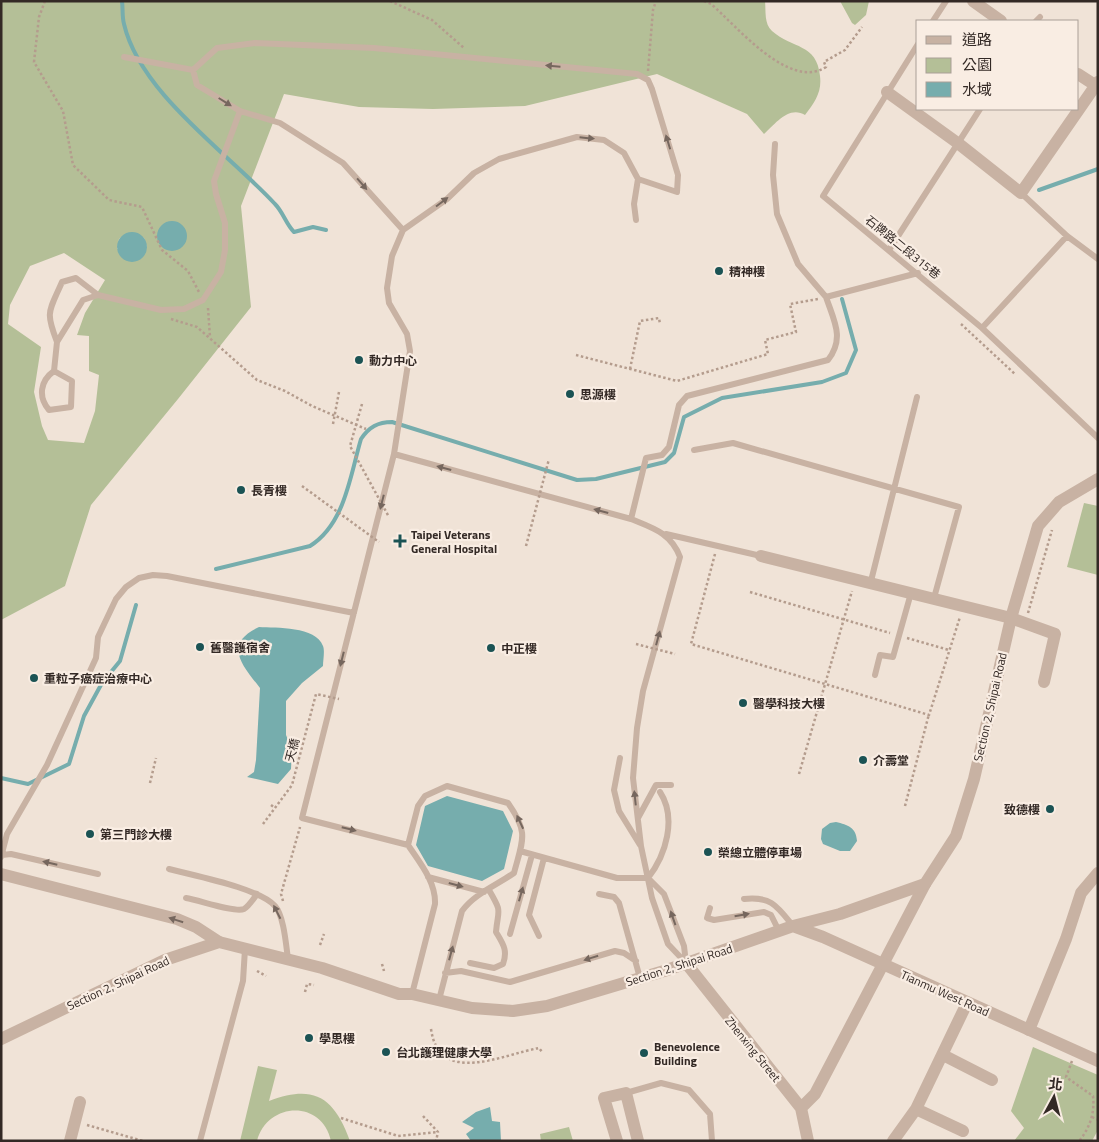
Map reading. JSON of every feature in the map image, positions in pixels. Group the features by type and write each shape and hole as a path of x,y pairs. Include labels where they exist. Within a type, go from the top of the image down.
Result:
{"street":[{"path":"973,1 1000,20"},
{"path":"887,92 1026,197 1097,85 1079,75"},
{"name":"Section 2, Shipai Road","path":"1,1039 165,960 219,942 245,950 288,958 399,994 412,994 472,1008 513,1011 546,1006 640,978 793,926 840,914 925,884 941,861 959,827 974,779 1011,618 1038,526 1059,502 1098,478"},
{"path":"761,556 871,581 1011,618 1055,634 1044,682"},
{"path":"1029,1030 1066,939 1081,893 1098,872"},
{"path":"1,874 177,920 196,927 219,942"},
{"path":"801,1108 815,1094 925,884"},
{"name":"Tianmu West Road","path":"793,926 823,937 881,965 1098,1061"},
{"name":"Zhenxing Street","path":"686,963 801,1108 808,1141"},
{"path":"893,1141 916,1109 967,1003"},
{"path":"943,1055 992,1080"},
{"path":"617,1141 604,1098 626,1093 638,1141"},
{"path":"70,1141 80,1102"},
{"path":"916,1109 963,1132"}],"lane":[{"path":"934,20 946,1"},
{"path":"192,70 217,48 255,44 374,48 637,74 648,80 678,174 677,192 638,179"},
{"name":"石牌路二段315巷","path":"916,47 822,196 918,273 982,328 1098,438"},
{"path":"124,57 192,70"},
{"path":"192,70 197,84 240,111 280,123 343,163 403,230"},
{"path":"890,250 979,110"},
{"path":"58,342 48,318 62,282 76,278 98,294 161,310 184,309 203,300 221,272 225,250 225,223 214,181 240,111"},
{"path":"412,994 435,904 436,892 408,845 302,818 394,454 402,411 410,351 407,334 388,303 387,288 392,256 403,230 446,199 474,173 499,159 577,137 604,140 624,153 638,179 634,204 636,220"},
{"path":"631,519 646,458 662,455 669,447 679,405 687,396 828,360 837,349 838,336 826,297 798,264 777,214 773,175 776,144"},
{"path":"1026,197 1067,236 1098,259"},
{"path":"982,328 1067,236"},
{"path":"826,297 918,273"},
{"path":"54,371 72,381 71,407 49,410 43,402 42,391 47,377 54,371 58,342 84,300 98,294"},
{"path":"871,581 917,397"},
{"path":"694,450 733,443 894,487 959,507 934,598"},
{"path":"394,454 631,519 666,534 761,556"},
{"path":"666,534 680,556 643,691 637,728 633,778 641,846 652,898 668,944 686,963"},
{"path":"98,874 11,854 1,856 7,834 47,764 96,658 98,637 116,599 126,587 146,576 167,576 354,613"},
{"path":"875,675 880,655 894,657 911,592"},
{"path":"620,758 614,790 619,811 641,846"},
{"path":"638,819 656,785 671,785"},
{"path":"408,845 418,806 425,796 447,786 508,803 521,822 524,832 514,873 470,900 462,911 438,1000"},
{"path":"648,878 658,865 669,823 666,801 660,792"},
{"path":"520,851 617,878 648,878 664,894 684,946 686,963"},
{"path":"510,934 532,855"},
{"path":"539,936 528,915 544,858"},
{"path":"169,869 257,894 276,907 284,928 288,958"},
{"path":"428,877 487,891 499,907 500,918 496,932 504,946 506,955 503,964 494,968 470,963"},
{"path":"186,898 212,903 234,911 245,908 257,894"},
{"path":"599,894 614,897 619,903 640,978"},
{"path":"744,899 766,899 777,905 793,926"},
{"path":"710,908 707,918 714,920 764,912 771,915 779,931"},
{"path":"200,1141 242,981 245,950"},
{"path":"445,973 461,971 510,982 615,951 624,952 636,961"},
{"path":"626,1093 661,1083 689,1090 710,1114 712,1141"}],"path":[{"path":"45,1 39,17 34,62 63,112 73,165 109,200 142,207 162,250 188,271 203,300"},
{"path":"390,1 432,20 477,59"},
{"path":"648,80 653,10 656,1"},
{"path":"704,1 712,4 752,43 769,56 790,68 810,72 826,67 824,62 845,50 862,27"},
{"path":"210,290 207,312 210,338"},
{"path":"576,355 677,381 768,354 765,340 796,332 790,304 826,297"},
{"path":"166,318 197,327 257,380 285,390 312,406 366,429"},
{"path":"630,369 640,321 660,318 660,324"},
{"path":"960,324 1018,377"},
{"path":"333,424 340,392"},
{"path":"362,404 350,446 389,516"},
{"path":"526,546 550,459"},
{"path":"302,486 379,542"},
{"path":"1026,623 1051,532 1057,525"},
{"path":"717,545 691,644 929,714"},
{"path":"799,774 856,578"},
{"path":"750,592 949,650"},
{"path":"905,806 929,714 963,606"},
{"path":"636,644 675,654"},
{"name":"天橋","path":"263,824 292,785 316,694 339,699"},
{"path":"150,783 156,758"},
{"path":"271,805 275,808"},
{"path":"289,905 284,904 281,894 302,818"},
{"path":"320,945 324,934"},
{"path":"382,964 384,971"},
{"path":"258,971 266,976"},
{"path":"305,992 307,984 314,986"},
{"path":"431,1029 433,1042 438,1052 464,1063 488,1061 539,1048 543,1053"},
{"path":"1076,1052 1066,1077 1093,1096 1092,1117 1087,1131 1080,1141"},
{"path":"423,1116 438,1132"},
{"path":"1092,1117 1098,1120"},
{"path":"342,1118 398,1136 438,1132"},
{"path":"76,1121 143,1141"},
{"path":"436,1141 438,1132"}],"green space":[{"path":"1,1 765,1 769,28 780,37 809,52 814,58 818,65 820,82 819,92 812,106 805,115 793,112 788,114 764,134 747,114 657,74 525,106 433,109 359,107 284,94 241,206 251,307 91,505 65,586 1,620","holes":["127,233 144,238 147,247 117,249 119,239","64,253 105,280 85,313 77,335 89,336 89,371 99,375 95,411 84,443 48,440 42,426 34,392 41,347 8,324 10,305 30,266"]},
{"path":"840,1 869,1 866,15 855,25"},
{"path":"1084,503 1098,506 1098,575 1067,567"},
{"path":"1033,1047 1098,1075 1098,1130 1092,1141 1014,1141 1024,1128 1011,1111"},
{"path":"258,1066 277,1070 269,1101 298,1094 320,1098 337,1114 350,1141 331,1141 326,1127 317,1118 306,1112 294,1111 282,1113 272,1119 263,1128 257,1141 240,1141"},
{"path":"569,1127 573,1141 541,1141 540,1134"}],"water":[{"path":"172,221 183,225 187,236 183,247 172,251 161,247 157,236 161,225"},
{"path":"132,232 143,236 147,247 143,258 132,262 121,258 117,247 121,236"},
{"path":"259,627 304,631 319,639 324,648 323,666 302,683 286,701 286,735 292,749 291,769 278,784 247,777 254,772 256,760 260,688 242,664 239,648 241,641"},
{"path":"447,796 503,811 513,831 504,869 482,881 428,866 416,845 425,806"},
{"path":"836,822 848,826 855,833 857,841 850,851 840,851 823,844 821,839 822,829 830,823"},
{"path":"490,1107 492,1121 500,1122 501,1141 471,1141 466,1134 474,1128 462,1122 476,1112"}],"waterway":[{"path":"122,1 123,21 133,49 148,74 166,98 256,184 275,204 294,232 313,227 326,230"},
{"path":"1039,190 1098,169"},
{"path":"216,569 310,546 322,537 339,512 361,439 367,431 382,423 392,422 577,480 596,479 665,462 674,453 684,417 722,398 822,382 846,373 856,350 842,299"},
{"path":"1,778 28,784 69,764 84,716 102,683 120,661 136,605"}],"place":[{"name":"精神樓","path":"719,271"},
{"name":"動力中心","path":"359,360"},
{"name":"思源樓","path":"570,394"},
{"name":"長青樓","path":"241,490"},
{"name":"Taipei Veterans General Hospital","path":"400,541"},
{"name":"舊醫護宿舍","path":"200,647"},
{"name":"中正樓","path":"491,648"},
{"name":"重粒子癌症治療中心","path":"34,678"},
{"name":"醫學科技大樓","path":"743,703"},
{"name":"介壽堂","path":"863,760"},
{"name":"致德樓","path":"1050,809"},
{"name":"第三門診大樓","path":"90,834"},
{"name":"榮總立體停車場","path":"708,852"},
{"name":"學思樓","path":"309,1038"},
{"name":"台北護理健康大學","path":"386,1052"},
{"name":"Benevolence Building","path":"644,1053"}]}
